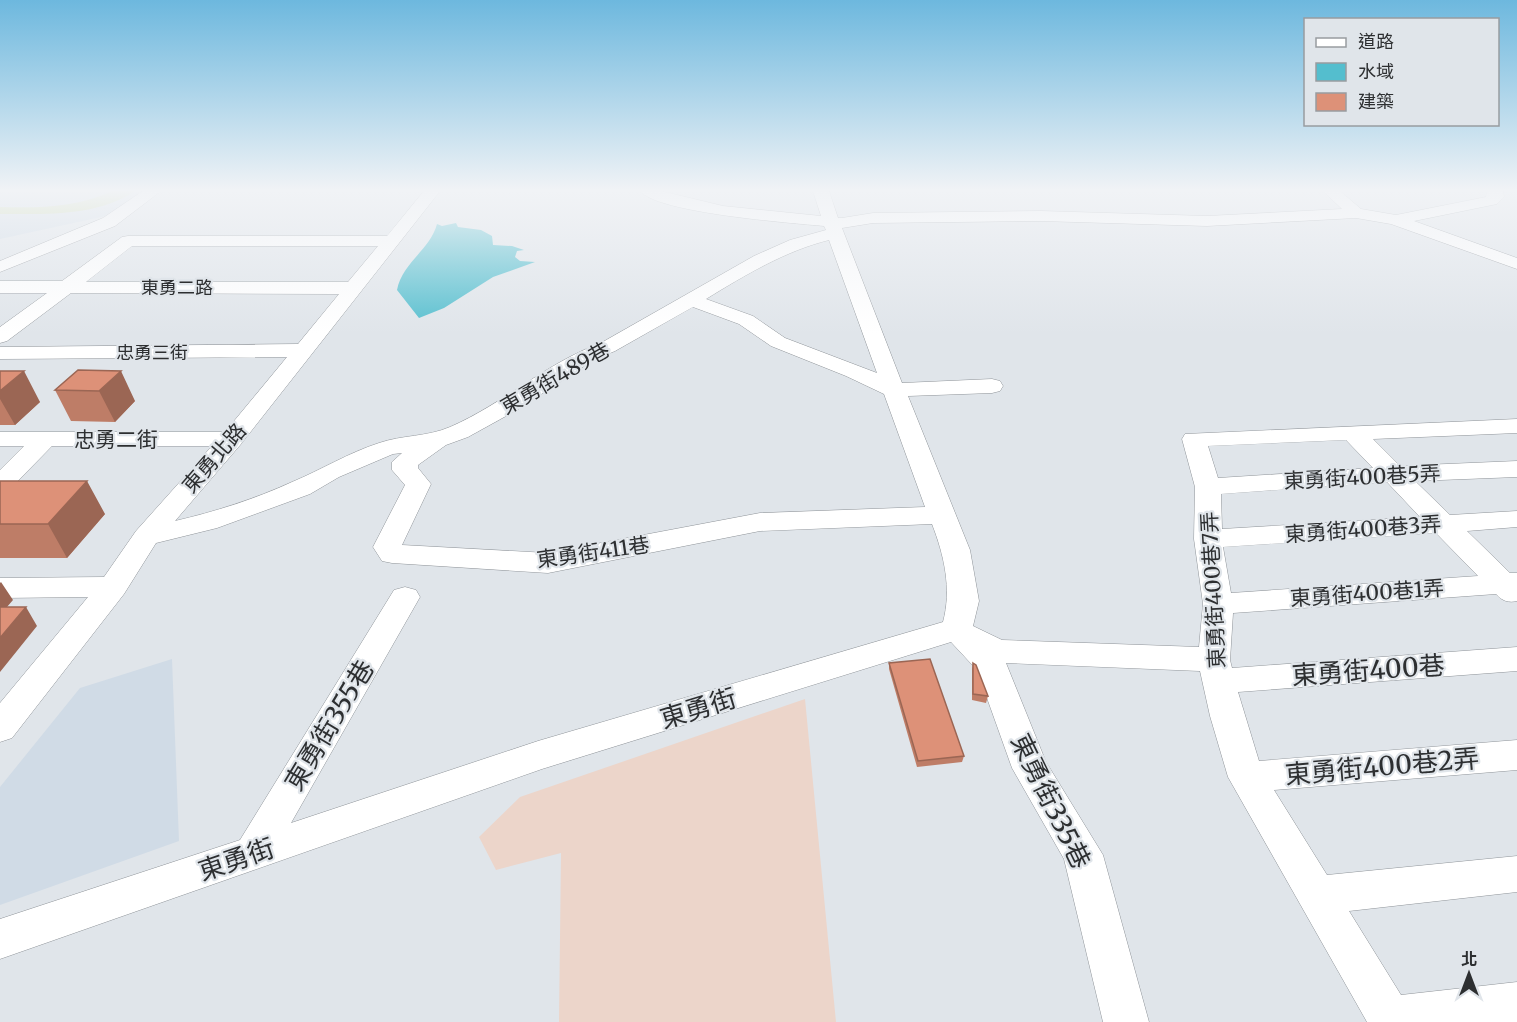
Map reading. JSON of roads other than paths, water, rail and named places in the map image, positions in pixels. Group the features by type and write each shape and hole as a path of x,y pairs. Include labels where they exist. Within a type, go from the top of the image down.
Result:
{"street":[{"path":"0,267 69,239"},
{"name":"東勇街489巷","path":"146,537 207,522 301,488 330,472 387,448 441,439 501,410 584,356 608,347 730,275 809,239"},
{"path":"837,239 956,550 964,601 957,629"},
{"path":"1447,239 1517,264"},
{"path":"0,337 128,241 392,241"},
{"name":"東勇北路","path":"0,728 113,587 146,537 232,439 392,241"},
{"name":"東勇二路","path":"0,287 354,288"},
{"path":"691,300 746,320 778,342 893,390 992,386"},
{"name":"忠勇三街","path":"0,352 303,350"},
{"name":"東勇街400巷7弄","path":"1391,1020 1246,777 1216,670 1218,604 1208,539 1208,487 1194,439 1517,426"},
{"path":"1353,433 1391,474 1512,589"},
{"path":"0,484 46,439"},
{"name":"忠勇二街","path":"0,440 232,439"},
{"name":"東勇街411巷","path":"441,439 405,462 405,470 418,484 387,547 392,554 548,563 760,522 941,515"},
{"name":"東勇街400巷5弄","path":"1208,487 1391,474 1517,469"},
{"name":"東勇街400巷3弄","path":"1208,539 1517,519"},
{"path":"0,588 113,587"},
{"name":"東勇街400巷1弄","path":"1218,604 1512,589"},
{"name":"東勇街355巷","path":"253,854 405,597"},
{"name":"東勇街400巷","path":"957,629 997,651 1216,670 1517,659"},
{"name":"東勇街","path":"0,939 538,756 957,629"},
{"name":"東勇街335巷","path":"957,629 991,665 1030,768 1083,855 1126,1022"},
{"name":"東勇街400巷2弄","path":"1246,777 1517,755"},
{"path":"1318,895 1517,874"},
{"path":"1391,1020 1517,1004"}],"water":[{"path":"429,239 492,239 493,245 512,246 524,250 517,251 515,257 520,261 535,262 493,277 444,308 419,318 397,290 404,272"}]}
